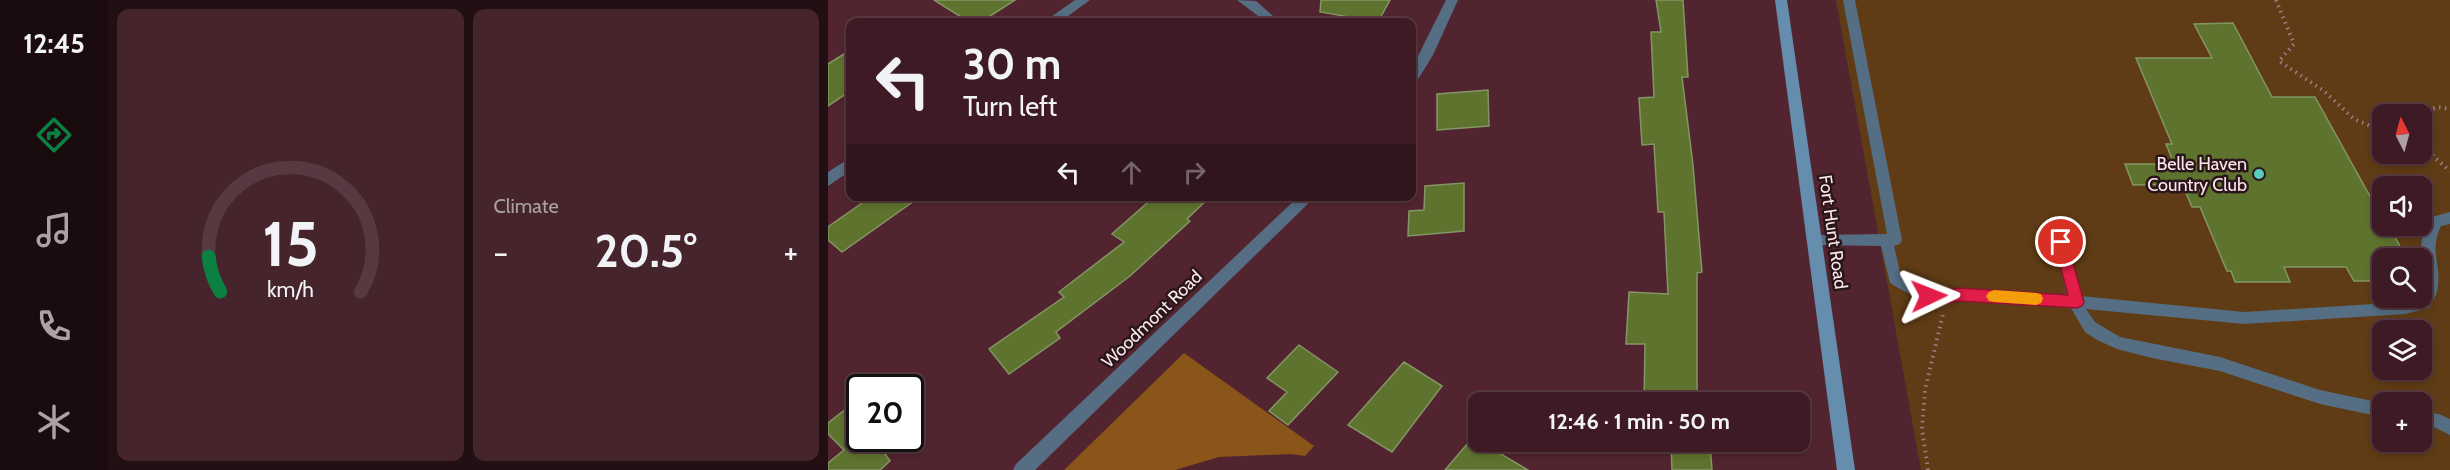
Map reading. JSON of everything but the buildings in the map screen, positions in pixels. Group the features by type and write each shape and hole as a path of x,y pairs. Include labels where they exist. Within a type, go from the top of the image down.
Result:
{"main road":[{"name":"Fort Hunt Road","path":"1781,0 1846,470"}],"street":[{"path":"1058,18 1084,0"},
{"path":"1243,0 1252,4 1269,18"},
{"path":"1416,71 1452,0"},
{"path":"828,180 846,167"},
{"name":"Woodmont Road","path":"1022,470 1304,201"}],"lane":[{"path":"1849,0 1870,114 1895,279 1908,288 1929,296 2077,302 2244,318 2405,308 2424,304 2431,294 2433,282 2427,265 2426,247 2429,233 2437,221 2450,218"},
{"path":"1815,241 1890,240"},
{"path":"2061,242 2081,315 2092,328 2116,341 2218,363 2265,376 2320,397 2372,408"},
{"path":"2432,420 2439,421 2450,428"}],"path":[{"path":"2276,0 2294,45 2279,61 2324,91 2354,119 2372,127"},
{"path":"2450,109 2438,106 2424,112 2426,131 2433,156 2450,171"},
{"path":"1928,470 1922,429 1925,390 1942,317 1953,296"}],"shaded area":[{"name":"Belle Haven Country Club","path":"1836,0 2450,0 2450,470 1921,470"},
{"path":"1184,353 1314,446 1305,456 1291,454 1219,457 1175,470 1064,470"}],"slow traffic":[{"path":"1994,296 2036,299"}],"place":[{"name":"Belle Haven Country Club","path":"2259,174"}],"route":[{"path":"1929,296 1944,297 1959,294 2077,302 2061,242"}]}
